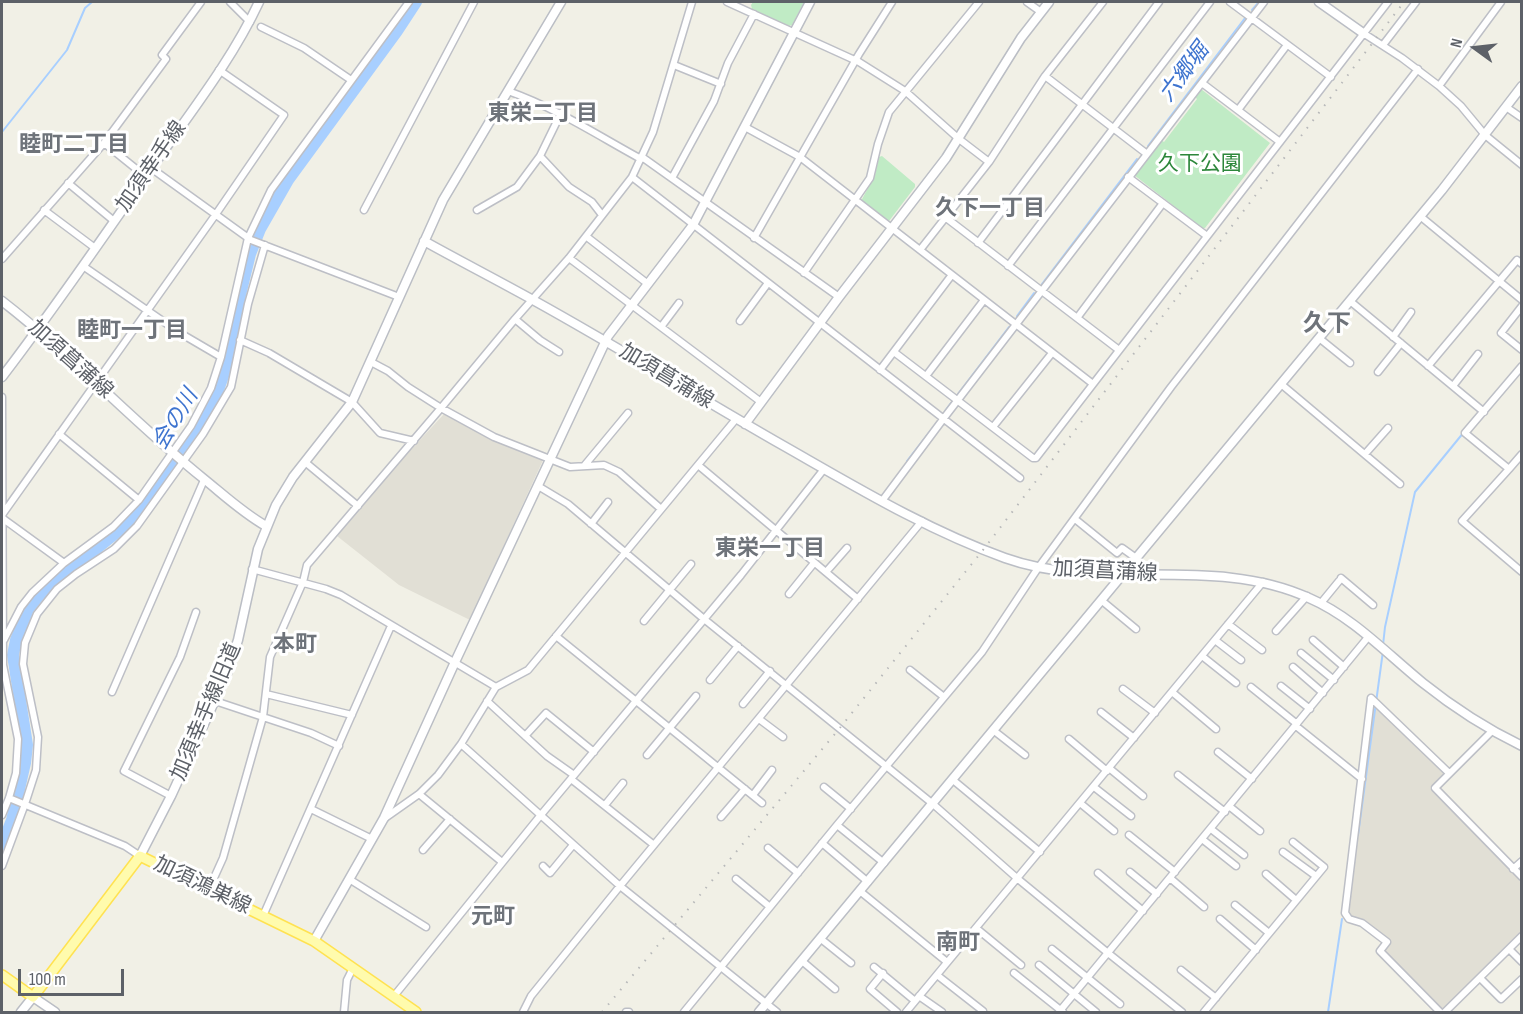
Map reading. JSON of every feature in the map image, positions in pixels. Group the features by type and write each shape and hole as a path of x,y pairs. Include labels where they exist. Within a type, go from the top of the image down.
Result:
{"main road":[{"name":"加須鴻巣線","path":"33,997 140,856 314,941 416,1012"},
{"path":"2,975 33,997"}],"street":[{"path":"2,259 104,143 166,60 162,55 201,2"},
{"path":"230,2 250,22"},
{"name":"加須幸手線","path":"2,377 38,330 219,70 250,22 259,2"},
{"path":"4,640 21,607 32,593 64,563 113,527 139,500 174,454 202,408 211,388 221,357 249,239 271,190 409,2"},
{"path":"364,210 474,2"},
{"path":"266,526 284,490 352,402 424,241 457,176 561,2"},
{"path":"209,889 223,858 264,717 270,657 303,582 307,565 414,441 514,319 587,237 632,177 656,123 692,2"},
{"path":"727,2 855,60 905,91 959,139 989,162"},
{"path":"745,10 749,2"},
{"path":"314,941 384,818 605,341 693,225 810,2"},
{"path":"754,238 855,60 892,2"},
{"path":"804,273 872,174 886,117 979,2"},
{"path":"1027,2 1041,12"},
{"path":"745,424 959,139 1016,46 1049,2"},
{"path":"978,243 1159,2"},
{"path":"1008,266 1210,2"},
{"path":"1230,2 1331,77"},
{"path":"882,501 957,400 1264,2"},
{"path":"1318,2 1418,69 1461,106 1485,135 1521,165"},
{"path":"894,352 1036,458 1388,2"},
{"path":"1383,45 1416,2"},
{"path":"920,250 989,162 1045,76 1099,3"},
{"path":"1438,86 1497,3"},
{"path":"672,178 714,101 728,63 754,14"},
{"path":"261,27 304,48 351,80"},
{"path":"1238,110 1287,45"},
{"path":"674,65 721,84"},
{"path":"684,1012 982,652 1038,568 1186,367 1418,69"},
{"path":"3,516 284,115 219,70"},
{"path":"1045,76 1147,154"},
{"path":"1202,83 1280,142"},
{"path":"759,1012 861,892 1420,216 1521,86"},
{"path":"508,91 561,113 641,158 839,297"},
{"path":"1506,107 1521,118"},
{"path":"477,210 517,187 540,156 561,113"},
{"path":"746,127 800,157 1093,384"},
{"path":"104,143 216,214 249,239 399,297"},
{"path":"540,156 568,186 592,202 602,215"},
{"path":"632,177 1020,478"},
{"path":"1128,177 1207,236"},
{"path":"68,183 114,221"},
{"path":"1077,318 1163,203"},
{"path":"44,210 95,248"},
{"path":"1420,216 1521,300"},
{"path":"945,217 1119,350"},
{"path":"587,237 648,284"},
{"name":"加須菖蒲線","path":"424,241 605,341 824,469 882,501 983,550 1038,568 1079,572 1224,577 1263,582 1307,596 1342,616 1369,636 1445,699 1521,746"},
{"path":"2,866 36,770 38,737 24,672 24,653 25,643 37,614 57,589 114,549 137,526 203,434 231,387 263,244"},
{"path":"569,258 761,402"},
{"path":"1428,366 1517,260 1521,264"},
{"path":"83,266 221,357"},
{"path":"880,370 951,276"},
{"path":"740,321 768,283"},
{"path":"926,376 984,300"},
{"name":"加須菖蒲線","path":"2,301 38,330 182,462 244,514 266,526"},
{"path":"1350,301 1484,412"},
{"path":"661,327 679,303"},
{"path":"1521,306 1501,333 1521,350"},
{"path":"1393,337 1411,312"},
{"path":"514,319 559,352"},
{"path":"1319,338 1350,363"},
{"path":"240,340 269,353 352,402 380,433 414,441"},
{"path":"1378,372 1401,343"},
{"path":"993,427 1052,353"},
{"path":"1453,386 1478,354"},
{"path":"371,362 388,371 441,408 484,432 570,467 604,465 619,472 661,509"},
{"path":"1509,469 1465,433 1521,366"},
{"path":"1281,384 1400,484"},
{"path":"2,397 4,640 2,665 18,739 16,773 2,815"},
{"path":"584,466 628,413"},
{"path":"384,818 418,794 438,775 461,744 496,687 528,670 736,419"},
{"path":"1365,454 1388,428"},
{"path":"59,434 139,500"},
{"path":"1521,453 1462,521 1521,572"},
{"path":"305,462 358,506"},
{"path":"698,465 858,599"},
{"path":"394,996 776,531 824,469"},
{"path":"112,692 204,480"},
{"path":"538,486 568,504 704,619 933,804 1018,879 1182,1012"},
{"path":"591,524 608,502"},
{"path":"3,516 64,563"},
{"path":"1075,519 1117,553 1122,548 1136,558"},
{"path":"523,1012 531,996 620,886 922,521"},
{"name":"加須幸手線旧道","path":"140,856 215,701 238,640 252,569 266,526"},
{"path":"826,572 847,548"},
{"path":"789,594 814,563"},
{"path":"644,621 691,564"},
{"path":"252,569 303,582 341,595 496,687"},
{"path":"1321,603 1340,579 1373,605"},
{"path":"907,1012 1263,582"},
{"path":"1276,631 1307,596"},
{"path":"1101,600 1136,629"},
{"path":"171,796 124,771 180,657 196,612"},
{"path":"1228,624 1262,650"},
{"path":"263,916 390,626"},
{"path":"556,636 762,803"},
{"path":"1014,973 1061,1012 1369,636"},
{"path":"1215,640 1241,660"},
{"path":"1313,640 1344,667"},
{"path":"710,680 738,646"},
{"path":"1301,653 1334,680"},
{"path":"1202,656 1236,683"},
{"path":"1293,667 1323,693"},
{"path":"910,670 944,698"},
{"path":"743,704 770,671"},
{"path":"1281,686 1310,709"},
{"path":"1251,687 1362,779"},
{"path":"1123,689 1155,713"},
{"path":"1172,693 1216,729"},
{"path":"266,694 352,715"},
{"path":"647,755 696,696"},
{"path":"1440,1012 1380,951 1387,942 1362,923 1349,919 1344,913 1371,698 1449,773"},
{"path":"215,701 311,733 339,746"},
{"path":"488,701 547,756 654,845"},
{"path":"1101,712 1134,738"},
{"path":"525,736 546,713 594,752"},
{"path":"759,719 783,737"},
{"path":"993,730 1025,755"},
{"path":"1492,730 1435,788 1521,878"},
{"path":"1069,739 1143,796"},
{"path":"461,744 620,886 777,1012"},
{"path":"1218,752 1252,779"},
{"path":"753,795 772,770"},
{"path":"1178,775 1260,831"},
{"path":"953,780 1040,852"},
{"path":"604,805 623,783"},
{"path":"824,787 851,809"},
{"path":"1094,787 1131,816"},
{"path":"721,817 745,789"},
{"path":"418,794 502,862"},
{"path":"9,798 125,846 140,856"},
{"path":"1080,803 1114,831"},
{"path":"311,809 372,839"},
{"path":"423,850 450,819"},
{"path":"837,825 884,863"},
{"path":"1210,829 1244,855"},
{"path":"1129,835 1204,907"},
{"path":"1202,839 1236,866"},
{"path":"1204,1012 1324,867 1293,842"},
{"path":"822,843 868,882"},
{"path":"543,867 550,873 573,845"},
{"path":"768,848 798,873"},
{"path":"1283,852 1316,876"},
{"path":"1513,869 1521,861"},
{"path":"1130,872 1156,894"},
{"path":"1098,873 1143,910"},
{"path":"1266,874 1296,900"},
{"path":"349,879 426,927"},
{"path":"736,879 770,907"},
{"path":"861,892 947,962"},
{"path":"1235,905 1269,933"},
{"path":"1220,920 1256,950"},
{"path":"976,928 1021,965"},
{"path":"1445,1012 1521,936"},
{"path":"821,939 850,963"},
{"path":"1052,949 1120,1004"},
{"path":"1509,949 1521,962"},
{"path":"802,961 835,989"},
{"path":"1039,965 1096,1012"},
{"path":"874,966 917,998 942,1012"},
{"path":"344,1012 347,980 353,968"},
{"path":"1181,970 1216,998"},
{"path":"883,973 870,988 897,1012"},
{"path":"937,975 983,1011"},
{"path":"1480,978 1501,999 1521,979"},
{"path":"21,1012 33,997 55,1012"}],"shaded area":[{"path":"445,413 484,436 543,460 470,620 399,585 337,536 391,471"},
{"path":"1380,708 1444,773 1430,788 1521,881 1521,934 1443,1010 1384,951 1391,942 1363,921 1349,914 1373,709"}],"green space":[{"path":"753,2 804,2 792,25 789,26 752,9"},
{"name":"久下公園","path":"1201,89 1270,143 1205,228 1134,175 1161,140 1164,142 1197,99 1195,97"},
{"path":"882,156 915,184 889,221 861,201 875,175 879,157"}],"waterway":[{"path":"2,132 67,50 85,8 92,2"},
{"name":"会の川","path":"2,846 12,820 27,745 13,655 28,609 40,594 128,523 162,485 213,404 228,362 240,295 250,254 260,229 288,180 416,2"},
{"name":"六郷堀","path":"1252,10 1259,2"},
{"name":"六郷堀","path":"1148,146 1245,18"},
{"name":"六郷堀","path":"1042,284 1137,159"},
{"name":"六郷堀","path":"1017,316 1034,293"},
{"name":"六郷堀","path":"958,394 1009,327"},
{"name":"六郷堀","path":"945,411 951,403"},
{"name":"六郷堀","path":"907,461 938,421"},
{"path":"1383,645 1415,492 1464,432"},
{"path":"1358,835 1383,651"},
{"path":"1354,863 1355,854"},
{"path":"1328,1012 1342,919"}],"railway":[{"path":"602,1012 839,729 983,550 1404,2"}],"district":[{"name":"東栄二丁目","path":"543,114"},
{"name":"睦町二丁目","path":"74,145"},
{"name":"久下一丁目","path":"990,209"},
{"name":"久下","path":"1327,325"},
{"name":"睦町一丁目","path":"132,331"},
{"name":"東栄一丁目","path":"770,549"},
{"name":"本町","path":"295,645"},
{"name":"元町","path":"493,917"},
{"name":"南町","path":"958,943"}]}
